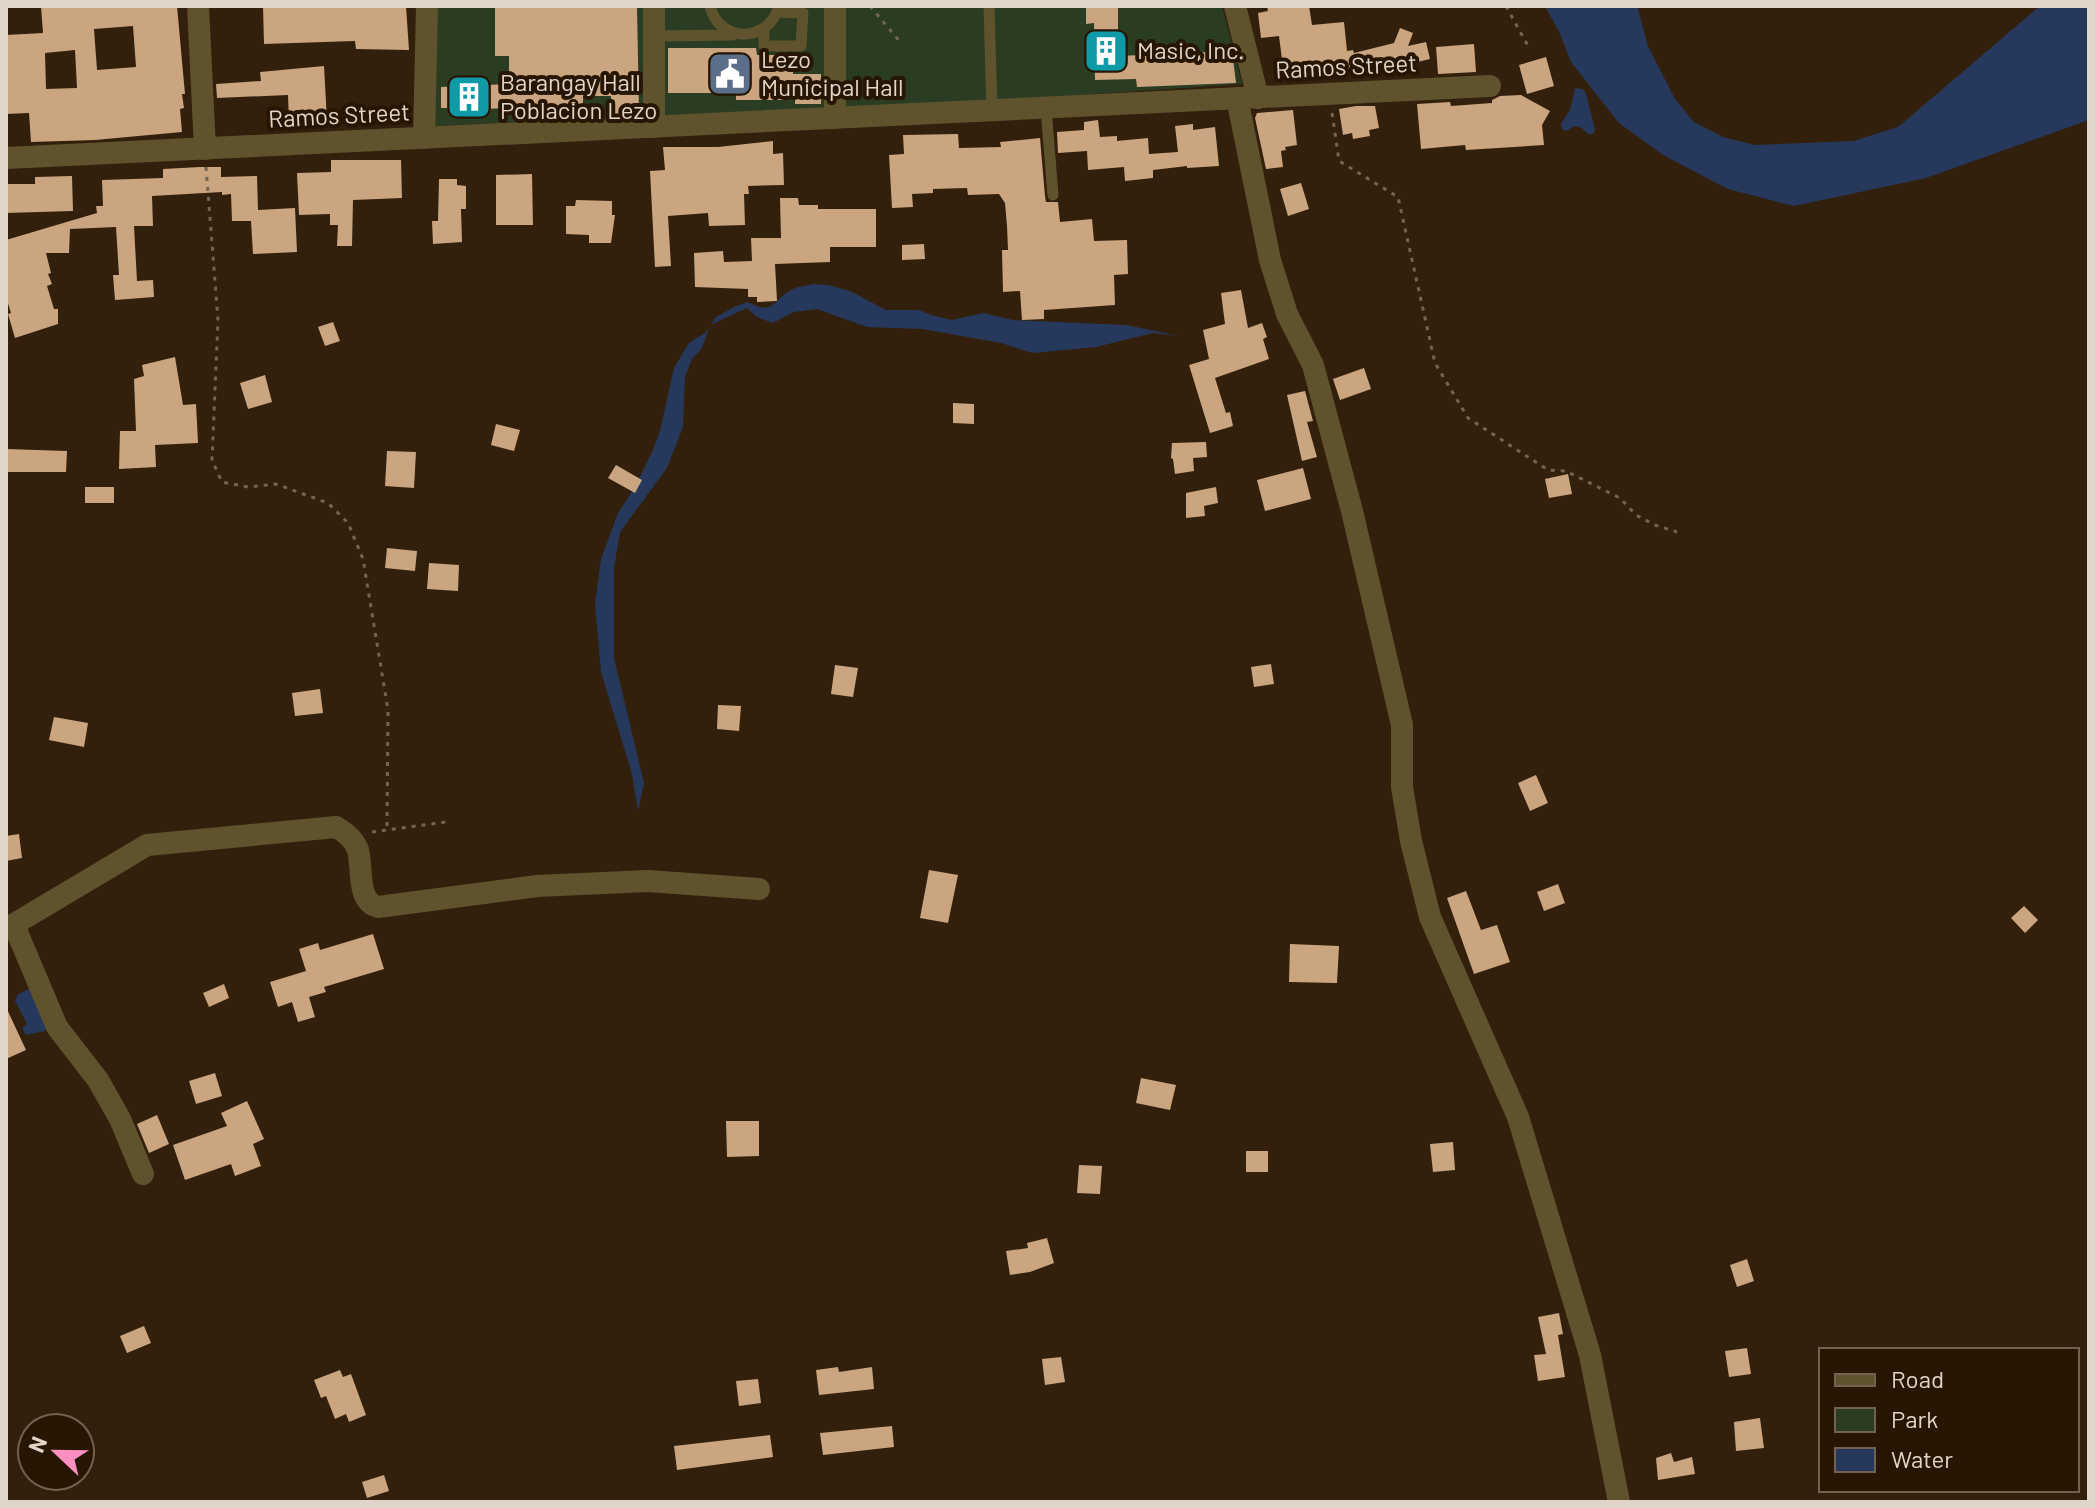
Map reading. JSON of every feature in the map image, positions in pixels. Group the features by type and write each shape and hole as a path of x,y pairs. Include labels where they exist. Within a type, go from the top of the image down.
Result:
{"street":[{"path":"198,6 205,149"},
{"path":"424,138 427,6"},
{"path":"654,6 654,127"},
{"path":"835,6 835,118"},
{"path":"1235,6 1270,260 1287,314 1313,365 1352,511 1402,725 1402,787 1411,841 1430,917 1518,1117 1590,1355 1619,1502"},
{"name":"Ramos Street","path":"6,158 1490,86"},
{"path":"143,1174 120,1119 105,1093 88,1065 57,1027 10,927 72,887 147,845 336,827 348,835 357,847 365,898 378,907 537,886 648,881 759,889"}],"lane":[{"path":"710,6 718,24 738,35"},
{"path":"989,6 992,110"},
{"path":"654,36 749,35 764,29 778,9 803,13 801,46 764,46 764,29"},
{"path":"1046,108 1053,195"}],"path":[{"path":"870,6 901,43"},
{"path":"1506,6 1528,46"},
{"path":"1329,94 1339,161 1398,197 1435,363 1468,418 1548,470 1566,471 1620,498 1636,515 1677,532"},
{"path":"205,149 218,320 212,460 222,482 248,487 276,484 328,503 348,523 363,559 388,710 387,830"},
{"path":"348,835 446,822"}],"green space":[{"path":"437,6 1222,6 1242,84 976,102 431,126"}],"water":[{"path":"1545,6 1637,6 1648,46 1675,99 1694,122 1723,137 1755,145 1854,141 1898,127 2040,6 2089,6 2089,120 1926,178 1794,206 1728,189 1663,155 1619,123 1571,62"},
{"path":"1575,88 1583,89 1586,94 1595,130 1593,134 1575,126 1566,131 1562,129 1561,124 1570,110"},
{"path":"813,284 852,292 886,310 919,310 952,320 983,313 1013,320 1126,325 1180,336 1153,333 1096,347 1033,353 1001,343 922,329 867,327 817,309 794,312 773,323 757,317 747,308 711,325 716,317 736,306 748,302 769,307 793,289"},
{"path":"709,327 702,348 692,359 685,376 683,427 667,468 620,532 614,568 614,658 644,783 638,811 632,774 601,672 595,604 601,559 618,513 652,452 660,431 674,368 689,343"},
{"path":"33,987 47,1026 45,1031 26,1035 22,1028 27,1024 15,1001 18,994"}],"building":[{"path":"41,6 177,6 185,94 182,94 184,108 180,109 182,132 31,142 29,113 6,114 6,35 43,33","holes":["133,26 136,67 97,70 94,29","75,50 77,88 46,89 45,53"]},
{"path":"263,6 406,6 409,50 356,49 355,41 264,44"},
{"path":"495,6 637,6 639,113 611,115 611,96 583,96 583,116 568,117 568,112 513,114 513,108 481,109 482,116 459,116 458,108 441,108 441,87 509,84 509,56 495,56"},
{"path":"1086,6 1118,6 1118,56 1232,51 1236,83 1137,87 1136,79 1095,80 1094,23 1086,24"},
{"path":"1267,6 1309,6 1312,25 1344,22 1347,51 1353,50 1354,53 1394,43 1400,28 1413,33 1408,46 1426,42 1430,59 1368,74 1367,69 1321,74 1321,69 1284,75 1279,36 1261,38 1258,13 1268,11"},
{"path":"1474,44 1476,72 1438,74 1436,47"},
{"name":"Lezo Municipal Hall","path":"668,48 756,48 757,55 793,55 793,74 821,74 821,104 795,104 795,100 736,100 736,93 668,93"},
{"path":"1546,57 1554,86 1527,94 1519,65"},
{"path":"324,66 327,121 289,123 288,95 217,98 216,84 261,81 260,72"},
{"path":"1521,95 1550,111 1542,125 1544,145 1466,150 1465,145 1421,149 1417,104 1450,102 1451,106 1492,103 1500,96"},
{"path":"1375,106 1379,128 1369,130 1370,136 1353,139 1352,133 1343,135 1339,109"},
{"path":"1293,110 1297,145 1281,151 1283,167 1266,169 1255,118 1257,113"},
{"path":"1098,120 1100,137 1117,136 1117,141 1148,138 1149,154 1178,152 1175,126 1193,124 1193,130 1215,127 1219,166 1153,170 1153,178 1125,181 1124,167 1088,170 1087,151 1058,153 1057,132 1084,130 1084,122"},
{"path":"958,134 959,148 1001,147 1000,142 1040,138 1046,202 1058,202 1060,222 1092,219 1094,241 1127,240 1128,274 1114,275 1115,305 1044,310 1044,319 1022,320 1020,291 1003,292 1002,250 1008,250 1005,203 999,194 968,195 967,188 933,189 933,193 912,194 913,207 892,208 889,155 904,154 903,135"},
{"path":"773,141 773,154 783,153 784,185 748,186 749,194 744,194 745,225 709,226 708,213 668,216 671,266 655,267 650,171 665,170 663,147 718,147"},
{"path":"331,160 401,160 402,198 353,200 352,246 337,246 338,225 330,225 330,214 299,215 297,173 331,172"},
{"path":"221,167 221,177 257,176 258,210 295,208 297,252 253,254 251,221 232,221 231,194 152,196 153,226 134,226 137,281 153,280 154,297 115,300 113,275 119,275 116,227 70,229 69,253 46,253 52,284 47,286 54,309 58,309 58,324 15,338 6,297 6,240 97,213 96,206 103,206 102,180 163,178 163,169"},
{"path":"532,174 533,225 496,225 496,175"},
{"path":"72,176 73,211 6,213 6,184 35,184 35,177"},
{"path":"439,179 457,179 457,185 466,186 466,209 461,209 462,242 433,244 432,221 438,221"},
{"path":"1301,183 1309,209 1288,216 1280,189"},
{"path":"780,198 798,198 799,205 818,205 818,209 876,209 876,247 830,247 830,262 775,264 777,301 757,302 757,297 748,297 748,289 695,287 694,253 723,251 724,262 752,261 751,238 781,238"},
{"path":"576,200 612,201 612,215 615,215 611,243 589,243 589,235 566,234 566,206 575,206"},
{"path":"924,244 925,259 902,260 902,245"},
{"path":"1241,290 1248,328 1262,323 1269,359 1215,378 1233,426 1210,433 1189,365 1209,359 1203,330 1225,324 1221,293"},
{"path":"333,322 340,341 325,346 318,327"},
{"path":"175,357 183,405 196,404 198,443 155,445 156,467 119,469 120,431 136,431 134,379 144,376 142,365"},
{"path":"1364,368 1371,389 1340,400 1333,379"},
{"path":"265,375 272,402 248,409 240,383"},
{"path":"1305,391 1313,421 1307,422 1317,457 1302,461 1287,395"},
{"path":"953,403 974,404 974,424 953,423"},
{"path":"496,424 520,430 514,451 491,445"},
{"path":"1206,442 1207,457 1193,458 1194,471 1175,474 1171,458 1172,443"},
{"path":"6,449 67,451 66,472 6,472"},
{"path":"387,451 416,452 414,488 385,486"},
{"path":"616,465 642,480 635,493 608,478"},
{"path":"1303,468 1311,499 1265,511 1257,480"},
{"path":"1568,474 1572,494 1549,498 1545,479"},
{"path":"85,487 114,487 114,503 85,503"},
{"path":"1216,487 1218,503 1204,506 1205,516 1186,518 1186,493"},
{"path":"387,548 417,551 415,571 385,568"},
{"path":"429,563 459,565 458,591 427,589"},
{"path":"1271,664 1274,684 1254,687 1251,667"},
{"path":"835,665 858,668 853,697 831,694"},
{"path":"320,689 323,713 295,716 292,693"},
{"path":"718,705 741,706 739,731 717,729"},
{"path":"54,717 88,723 84,747 49,740"},
{"path":"1536,775 1548,803 1530,811 1518,783"},
{"path":"19,834 22,858 6,861 6,836"},
{"path":"929,870 958,875 948,923 920,918"},
{"path":"1558,884 1565,903 1544,911 1537,892"},
{"path":"1466,891 1481,930 1497,925 1510,962 1474,974 1447,898"},
{"path":"2024,906 2038,920 2025,933 2011,918"},
{"path":"373,934 384,969 324,987 326,992 309,997 315,1017 298,1022 292,1002 278,1007 270,982 306,971 299,949 318,943 320,950"},
{"path":"1290,944 1339,946 1337,983 1289,982"},
{"path":"224,984 229,998 209,1007 203,993"},
{"path":"6,1007 26,1050 6,1059"},
{"path":"215,1073 222,1096 196,1104 189,1081"},
{"path":"1141,1078 1176,1085 1170,1110 1136,1103"},
{"path":"247,1101 264,1139 253,1144 261,1166 235,1176 231,1164 185,1180 173,1145 227,1126 221,1113"},
{"path":"157,1115 169,1144 149,1153 137,1124"},
{"path":"726,1121 759,1121 759,1156 727,1157"},
{"path":"1453,1142 1455,1170 1433,1172 1430,1144"},
{"path":"1246,1151 1268,1151 1268,1172 1246,1172"},
{"path":"1079,1165 1102,1166 1100,1194 1077,1193"},
{"path":"1047,1238 1054,1263 1010,1275 1006,1251 1028,1248 1027,1243"},
{"path":"1747,1259 1754,1281 1737,1287 1730,1265"},
{"path":"1559,1313 1563,1334 1558,1335 1565,1377 1538,1381 1534,1355 1546,1354 1538,1317"},
{"path":"144,1326 151,1343 127,1353 120,1336"},
{"path":"1747,1348 1751,1374 1729,1377 1725,1351"},
{"path":"1061,1357 1065,1382 1045,1385 1042,1359"},
{"path":"838,1367 839,1372 872,1367 874,1389 819,1395 816,1370"},
{"path":"340,1370 343,1377 351,1374 366,1415 349,1422 346,1414 335,1419 326,1396 321,1398 314,1380"},
{"path":"758,1379 761,1403 739,1406 736,1381"},
{"path":"1760,1418 1764,1448 1736,1451 1734,1422"},
{"path":"892,1426 894,1447 823,1455 820,1433"},
{"path":"770,1435 773,1457 677,1470 674,1446"},
{"path":"1671,1453 1674,1462 1692,1457 1695,1474 1658,1480 1656,1458"},
{"path":"384,1475 389,1491 367,1498 362,1482"}],"place":[{"name":"Masic, Inc.","path":"1106,51"},
{"name":"Lezo Municipal Hall","path":"730,74"},
{"name":"Barangay Hall Poblacion Lezo","path":"469,97"}]}
